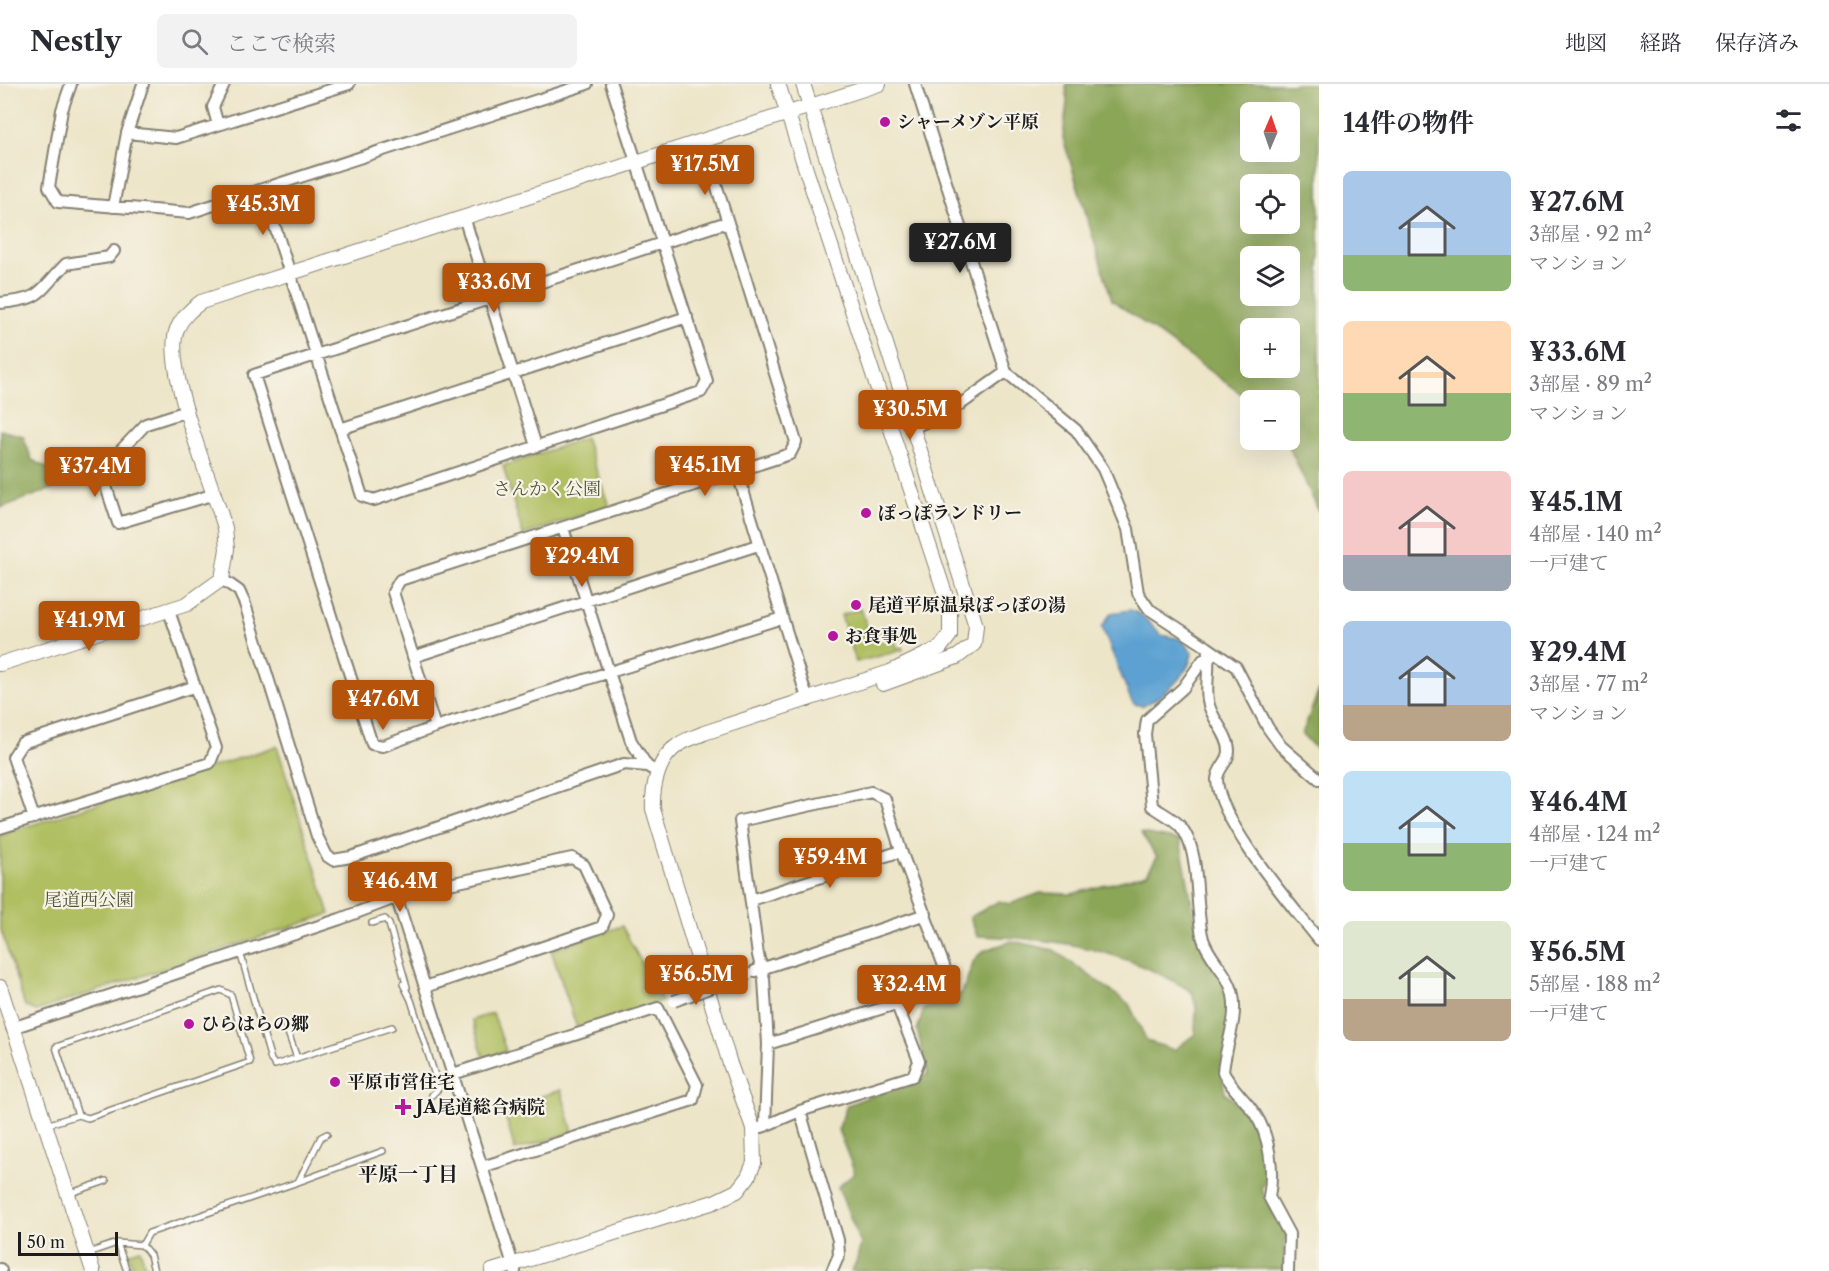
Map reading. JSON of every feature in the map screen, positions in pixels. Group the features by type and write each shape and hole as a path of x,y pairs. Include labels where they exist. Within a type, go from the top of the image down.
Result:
{"street":[{"path":"71,84 62,110 49,188 58,202 189,213 587,84"},
{"path":"113,207 127,133 142,84"},
{"path":"218,125 213,107 224,84"},
{"path":"127,133 176,138 326,88 349,84"},
{"path":"263,190 315,355 363,496 374,500 701,392 707,381 611,84"},
{"path":"652,769 676,745 704,733 808,701 890,672 940,648 950,635 950,609 778,84"},
{"path":"803,84 911,429 976,626 974,644 957,657 860,692 808,701"},
{"path":"0,664 169,611 187,604 222,579 227,549 225,528 175,373 174,352 177,330 187,313 201,302 636,161 812,108 879,84"},
{"path":"915,84 1006,372 1076,430 1103,469 1128,529 1138,593 1149,609 1208,652 1236,667 1268,728 1281,746 1319,779"},
{"path":"435,727 393,592 400,580 790,454 796,442 708,158"},
{"path":"464,217 536,446"},
{"path":"729,226 721,224 254,375 372,744 383,746 435,727 782,618"},
{"path":"0,303 27,301 37,297 66,264 109,257 114,251"},
{"path":"340,429 687,317"},
{"path":"911,429 961,404 1006,372"},
{"path":"188,411 146,424 101,471 118,523 215,494"},
{"path":"737,471 808,701"},
{"path":"920,520 939,514"},
{"path":"562,528 631,741 652,769 653,809 730,1064 759,1127"},
{"path":"413,657 758,545"},
{"path":"222,579 239,591 245,604 317,836 327,856 333,860 351,857 624,764 652,769"},
{"path":"0,828 210,763 216,748 193,687 169,611"},
{"path":"1208,652 1208,702 1230,749 1228,758 1217,778 1227,810 1252,855 1319,940"},
{"path":"1208,652 1183,688 1147,720 1145,734 1152,806 1181,826 1191,849 1204,941 1228,978 1234,996 1233,1029 1224,1056 1223,1072 1256,1115 1270,1155 1272,1181 1269,1197 1289,1234 1288,1271"},
{"path":"34,818 13,757 22,743 193,687"},
{"path":"492,1271 514,1268 714,1203 737,1191 754,1164 768,1044 761,968 740,821 871,792 885,799 901,851 947,974 944,988 897,1005 768,1044"},
{"path":"751,900 901,851"},
{"path":"12,1028 397,899 411,892 572,858 584,865 607,915 602,927 425,987"},
{"path":"397,899 514,1268"},
{"path":"453,1074 658,1008 761,968 926,914"},
{"path":"0,987 93,1271"},
{"path":"759,1127 800,1111 913,1076 919,1061 897,1005"},
{"path":"482,1167 693,1100 697,1085 658,1008"},
{"path":"800,1111 838,1240 839,1255 832,1271"}],"lane":[{"path":"372,923 385,919 389,924 439,1088 432,1095"},
{"path":"240,952 271,1060 275,1065 392,1027"},
{"path":"403,984 411,1000"},
{"path":"44,1125 78,1115 88,1118 249,1062 231,995 221,990 56,1047 78,1115"},
{"path":"285,1024 297,1058"},
{"path":"298,1182 321,1137 327,1134"},
{"path":"142,1245 150,1233 383,1151"},
{"path":"67,1194 106,1182"},
{"path":"117,1243 127,1271"},
{"path":"86,1253 117,1243 142,1245 150,1255 153,1271"}],"green space":[{"path":"1066,84 1319,84 1319,512 1291,450 1300,450 1300,390 1240,390 1240,393 1112,300 1063,138 1067,102"},
{"path":"0,430 23,436 32,460 61,475 52,489 0,508"},
{"name":"さんかく公園","path":"585,438 609,506 523,535 503,466"},
{"path":"861,609 869,633 891,627 897,648 902,647 903,650 856,662 841,615"},
{"path":"1319,690 1319,752 1302,734"},
{"name":"尾道西公園","path":"277,746 330,914 36,1011 25,1006 0,927 0,835"},
{"path":"1141,833 1180,840 1199,941 1232,998 1222,1075 1225,1093 1247,1112 1264,1151 1266,1178 1261,1189 1286,1233 1283,1269 851,1271 856,1263 861,1244 838,1187 855,1173 838,1130 847,1105 928,1074 917,1030 924,1009 962,993 974,960 983,951 1012,941 1054,950 1129,1004 1147,1041 1174,1050 1195,1034 1196,1007 1192,992 1166,977 1115,956 1062,943 977,936 970,917 999,901 1010,904 1040,893 1072,894 1147,874 1157,857"},
{"path":"622,926 662,1001 577,1028 551,950"},
{"path":"493,1013 506,1051 484,1058 472,1020"},
{"path":"561,1090 573,1132 515,1150 503,1108"},
{"path":"140,1249 147,1271 134,1271 128,1253"}],"water":[{"path":"1131,610 1142,615 1161,635 1182,639 1192,652 1181,677 1166,691 1143,706 1134,704 1131,700 1102,627 1111,613"}],"place":[{"name":"シャーメゾン平原","path":"885,122"},
{"name":"ぽっぽランドリー","path":"866,513"},
{"name":"尾道平原温泉ぽっぽの湯","path":"856,605"},
{"name":"お食事処","path":"833,636"},
{"name":"ひらはらの郷","path":"189,1024"},
{"name":"平原市営住宅","path":"335,1082"},
{"name":"JA尾道総合病院","path":"403,1107"}],"district":[{"name":"平原一丁目","path":"408,1174"}]}
